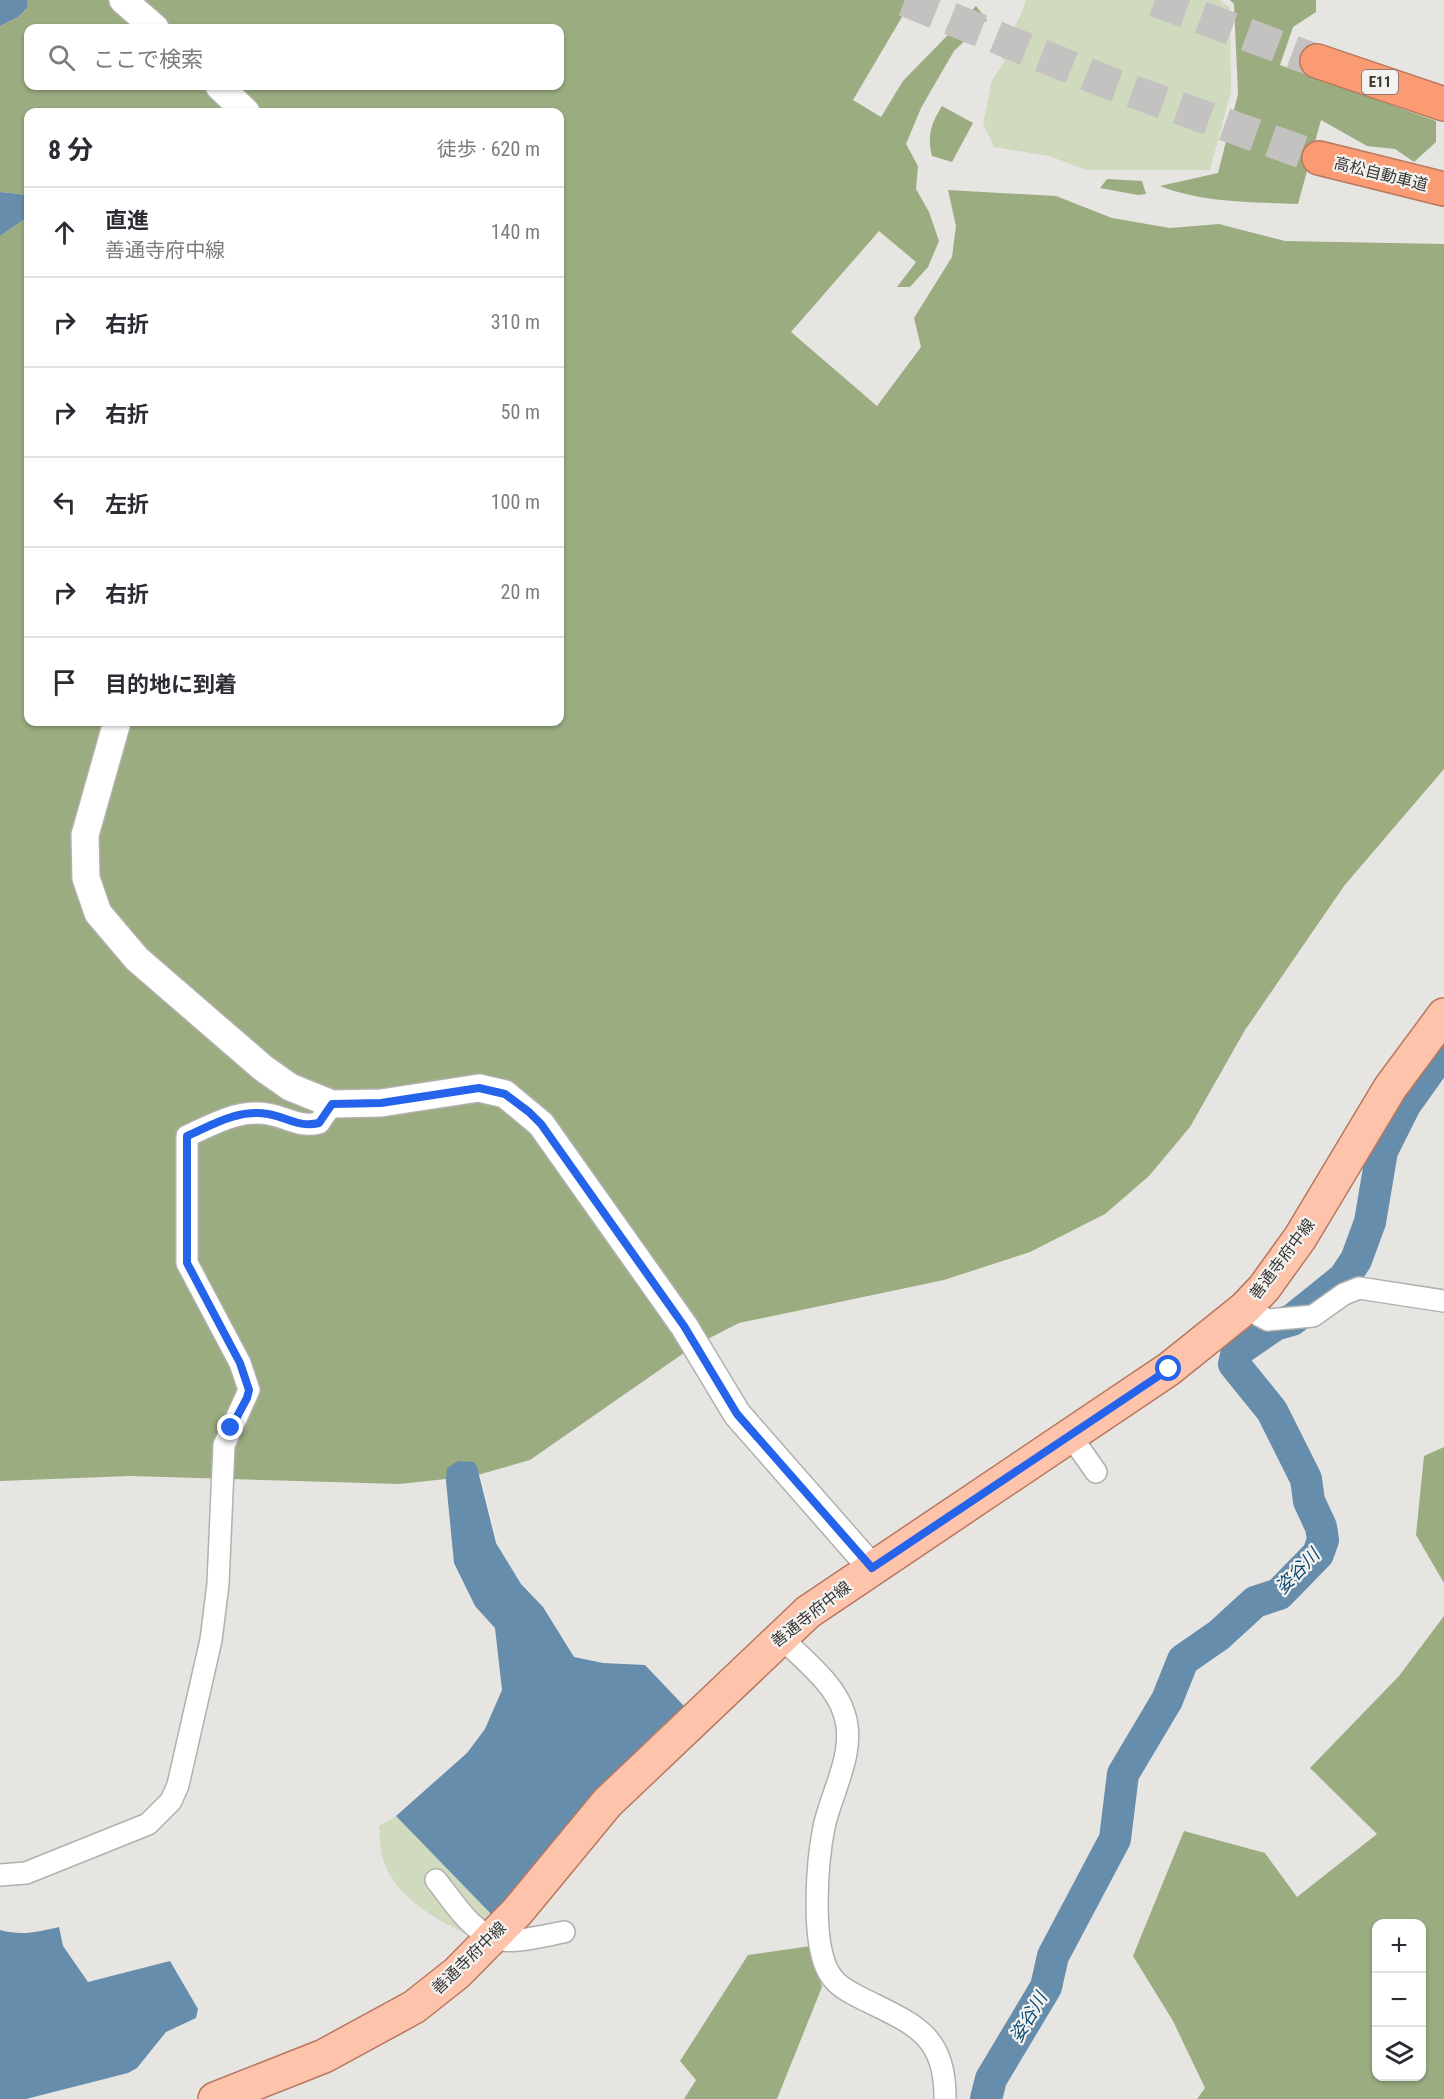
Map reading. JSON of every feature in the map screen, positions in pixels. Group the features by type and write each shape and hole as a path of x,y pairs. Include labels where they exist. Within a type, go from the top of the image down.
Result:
{"highway":[{"name":"E11","path":"1317,61 1444,104"},
{"name":"高松自動車道","path":"1319,158 1444,189"}],"main road":[{"name":"善通寺府中線","path":"216,2099 324,2056 389,2023 435,1992 492,1938 607,1803 808,1611 1199,1347 1245,1308 1264,1288 1300,1238 1390,1088 1444,1015"}],"street":[{"path":"123,0 150,24"},
{"path":"223,90 242,108"},
{"path":"116,726 85,835 86,878 98,913 137,959 263,1068 290,1087 332,1104 381,1103 479,1088 505,1094 529,1112 541,1124 667,1301 737,1414 872,1568"},
{"path":"0,1875 26,1873 148,1824 171,1801 178,1785 211,1640 218,1584 224,1444 249,1390 240,1363 187,1263 187,1136 233,1115 253,1112 272,1114 309,1126 319,1123 332,1104"},
{"path":"1245,1308 1268,1320 1313,1316 1344,1294 1359,1288 1444,1301"},
{"path":"1070,1435 1095,1472"},
{"path":"780,1636 836,1697 847,1725 849,1743 824,1826 817,1876 820,1939 826,1967 841,1988 903,2019 927,2035 939,2059 945,2084 945,2099"},
{"path":"436,1880 468,1920 492,1938 524,1939 564,1932"}],"green space":[{"path":"27,0 905,0 902,17 853,100 881,117 903,81 976,6 987,20 954,51 921,108 906,144 918,166 916,189 929,212 939,241 928,267 910,287 897,287 916,262 879,231 791,332 877,406 921,347 914,318 952,257 956,226 948,190 1056,196 1112,218 1170,228 1219,224 1285,241 1444,244 1444,769 1344,886 1245,1030 1190,1127 1149,1176 1105,1214 1030,1252 944,1280 739,1323 694,1346 530,1460 474,1476 399,1484 130,1476 0,1481 0,236 24,220 24,726 564,726 564,108 24,108 24,195 0,192 0,26 18,17 27,8"},
{"path":"1026,0 1220,0 1230,8 1231,92 1210,170 1086,170 1049,156 994,147 983,124 992,80 1005,61 998,53 1019,19"},
{"path":"1230,0 1316,0 1316,12 1293,27 1280,65 1436,121 1436,142 1414,162 1395,149 1367,146 1321,120 1298,204 1210,199 1160,186 1218,173 1238,94 1234,4"},
{"path":"942,106 973,123 952,162 932,156 931,130"},
{"path":"1107,179 1142,181 1146,194 1138,195 1100,188"},
{"path":"1444,1447 1444,1583 1416,1535 1424,1456"},
{"path":"1444,1616 1444,2099 1197,2099 1205,2088 1173,2021 1133,1956 1184,1831 1265,1853 1297,1897 1377,1834 1310,1768 1399,1676"},
{"path":"396,1816 493,1916 474,1938 434,1917 409,1899 390,1876 382,1854 379,1826"},
{"path":"811,1946 822,1987 777,2099 684,2099 696,2080 680,2061 748,1955"}],"water":[{"path":"0,0 27,0 27,8 18,17 0,26"},
{"path":"0,192 24,195 24,220 0,236"},
{"path":"458,1461 474,1462 477,1467 496,1543 521,1584 543,1607 574,1657 603,1663 645,1665 684,1706 632,1755 584,1806 493,1916 396,1816 467,1753 485,1729 502,1690 495,1628 475,1606 454,1563 446,1481 447,1468"},
{"path":"59,1927 63,1946 88,1982 170,1961 198,2009 196,2018 166,2032 137,2068 128,2073 26,2099 0,2099 0,1930 23,1933"}],"waterway":[{"name":"姿谷川","path":"986,2099 991,2079 1046,1987 1053,1956 1115,1839 1123,1774 1167,1700 1183,1660 1219,1635 1255,1602 1279,1594 1318,1554 1323,1540 1321,1527 1309,1501 1306,1479 1272,1411 1234,1364 1237,1351 1275,1325 1292,1320 1344,1278 1356,1260 1370,1222 1382,1151 1405,1105 1432,1067 1444,1057"}],"tunnel":[{"path":"905,0 1109,83 1319,158"},
{"path":"1155,0 1317,61"}],"route":[{"path":"231,1428 249,1390 247,1378 240,1363 187,1263 185,1247 187,1136 233,1115 253,1112 272,1114 300,1125 309,1126 319,1123 326,1116 332,1104 381,1103 463,1088 493,1090 505,1094 517,1101 541,1124 684,1326 737,1414 757,1440 872,1568 1169,1369"}]}
